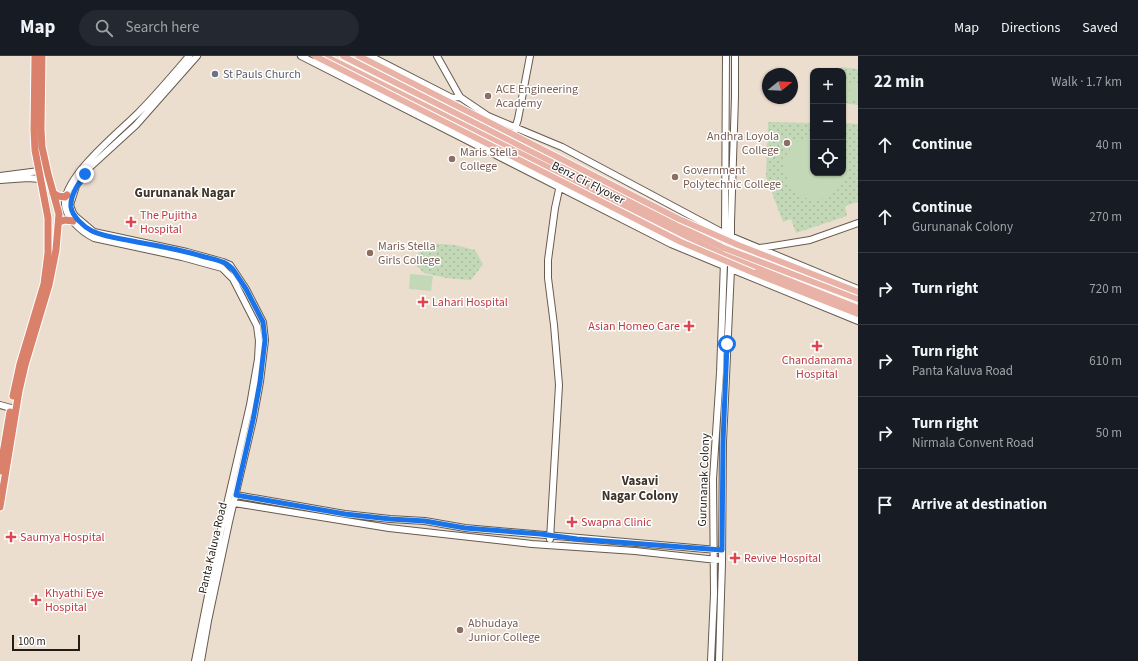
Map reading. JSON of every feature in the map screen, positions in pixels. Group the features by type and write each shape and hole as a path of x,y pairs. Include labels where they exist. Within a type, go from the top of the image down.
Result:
{"highway":[{"path":"0,507 19,391 25,365 50,285 56,256 59,222 58,209 42,147 35,56"},
{"path":"0,471 20,364 44,284 47,265 48,218 39,175 34,136 42,56"},
{"path":"53,193 62,197 67,195"},
{"path":"59,222 65,220 73,221"}],"main road":[{"name":"Benz Cir Flyover","path":"315,56 674,239 754,273 858,314"},
{"path":"325,56 562,176 724,255 858,308"},
{"path":"344,56 632,203 724,248 858,299"},
{"name":"Benz Cir Flyover","path":"359,56 679,219 738,245 858,292"}],"street":[{"path":"68,208 65,203 67,195 72,184 84,166 138,113 189,56"},
{"path":"68,208 76,186 89,168 136,125 197,56"},
{"path":"301,56 671,244 724,266"},
{"path":"370,56 452,98 460,97"},
{"path":"437,56 460,97 488,116 562,147 728,235 858,289"},
{"path":"511,141 518,119 530,56"},
{"path":"723,371 731,269 731,250 728,235 726,56"},
{"path":"723,371 724,248 728,235 735,56"},
{"path":"0,176 39,175"},
{"path":"0,180 28,178 39,175"},
{"path":"550,545 559,385 548,278 548,260 555,208 562,176"},
{"name":"Panta Kaluva Road","path":"68,208 73,221 86,233 98,239 222,268 233,279 257,326 259,341 258,359 250,405 221,530 195,661"},
{"name":"Panta Kaluva Road","path":"68,208 79,220 94,232 187,252 230,265 246,289 263,322 265,340 260,382 253,420 208,621 201,661"},
{"path":"760,248 810,240 858,223"},
{"path":"731,269 858,321"},
{"name":"Gurunanak Colony","path":"711,661 714,594 712,478 723,371"},
{"name":"Gurunanak Colony","path":"719,661 722,560 723,371"},
{"path":"0,405 11,408"},
{"path":"236,495 345,514 425,521 465,528 722,550"},
{"path":"234,503 389,528 550,545 634,551 722,560"}],"green space":[{"path":"841,67 858,69 858,105 846,103 846,68"},
{"path":"846,82 858,83 858,91 846,90"},
{"path":"846,92 858,93 858,101 846,100"},
{"path":"768,122 810,123 810,176 846,176 846,123 858,124 858,202 845,206 847,216 796,233 791,219 783,222 766,177"},
{"path":"810,136 810,176 846,176 846,160 847,173 846,177 836,191 824,198 811,199 800,195 791,187 786,176 785,163 789,152 798,142"},
{"path":"428,243 455,245 475,250 483,264 471,280 446,278 424,273 415,264 417,255"},
{"path":"410,274 433,276 431,291 409,289"}],"place":[{"name":"St Pauls Church","path":"215,74"},
{"name":"ACE Engineering Academy","path":"488,96"},
{"name":"Andhra Loyola College","path":"787,143"},
{"name":"Maris Stella College","path":"452,159"},
{"name":"Government Polytechnic College","path":"675,177"},
{"name":"The Pujitha Hospital","path":"131,222"},
{"name":"Maris Stella Girls College","path":"370,253"},
{"name":"Lahari Hospital","path":"423,302"},
{"name":"Asian Homeo Care","path":"689,326"},
{"name":"Chandamama Hospital","path":"817,346"},
{"name":"Swapna Clinic","path":"572,522"},
{"name":"Saumya Hospital","path":"11,537"},
{"name":"Revive Hospital","path":"735,558"},
{"name":"Khyathi Eye Hospital","path":"36,600"},
{"name":"Abhudaya Junior College","path":"460,630"}],"district":[{"name":"Gurunanak Nagar","path":"185,193"},
{"name":"Vasavi Nagar Colony","path":"640,488"}],"route":[{"path":"85,174 76,186 70,204 73,213 90,230 127,240 187,252 230,265 246,289 263,322 265,340 260,382 246,454 236,495 345,514 425,521 465,528 541,534 577,539 722,550 724,393 727,344"}]}
